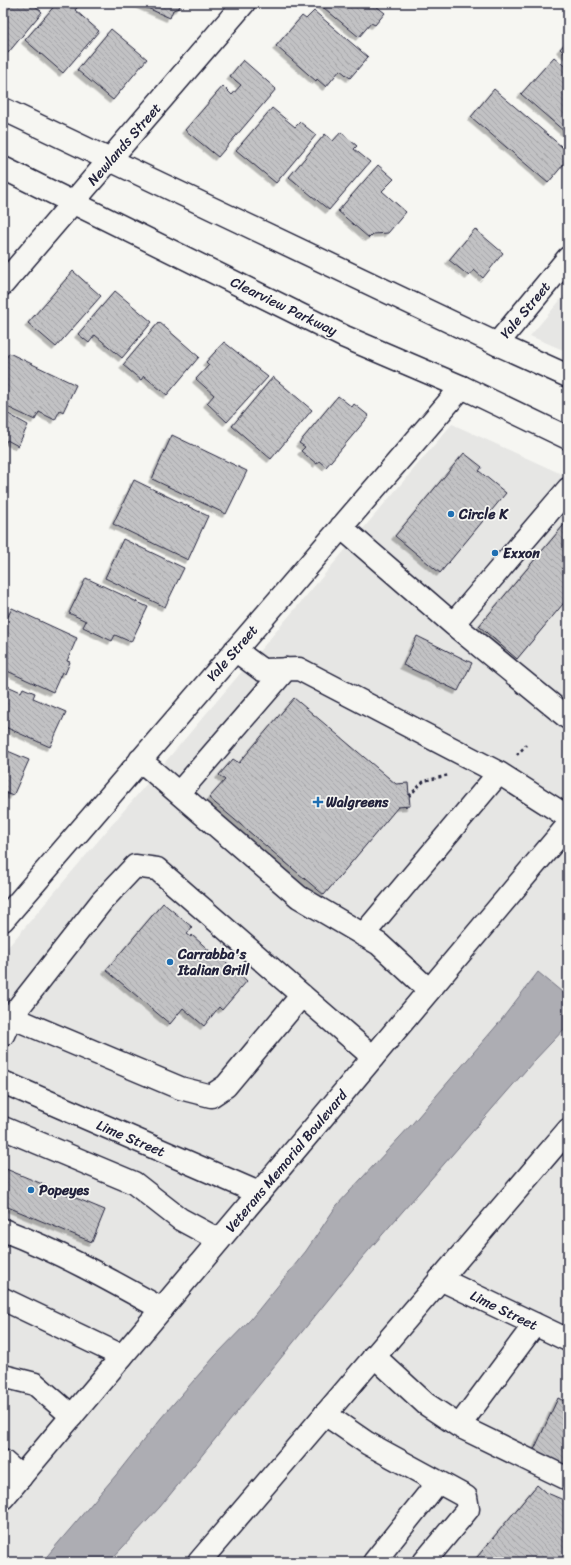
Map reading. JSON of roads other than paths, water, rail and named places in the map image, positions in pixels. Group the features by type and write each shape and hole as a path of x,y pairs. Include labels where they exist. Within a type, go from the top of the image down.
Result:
{"main road":[{"name":"Newlands Street","path":"3,284 112,159 244,3"},
{"path":"3,109 112,159 497,344 568,376"},
{"name":"Clearview Parkway","path":"3,168 345,337 462,387 568,438"},
{"name":"Yale Street","path":"497,344 568,258"},
{"name":"Yale Street","path":"3,920 462,387"},
{"path":"453,624 565,499"},
{"path":"341,527 453,624 568,718"},
{"path":"235,650 262,670 299,669 499,773 568,817"},
{"path":"178,793 286,669"},
{"path":"140,760 299,897 379,944 429,990"},
{"path":"363,935 499,773"},
{"name":"Veterans Memorial Boulevard","path":"3,1498 568,825"},
{"path":"302,995 226,1086 211,1096 180,1088 7,1026 102,901 135,866 157,869 302,995 373,1057"},
{"name":"Lime Street","path":"5,1086 259,1193"},
{"path":"3,1128 134,1183 180,1220 219,1240"},
{"path":"199,1562 567,1132"},
{"path":"3,1230 30,1240 84,1266 162,1309"},
{"name":"Lime Street","path":"440,1279 568,1340"},
{"path":"3,1299 122,1356"},
{"path":"459,1426 535,1324"},
{"path":"374,1356 426,1404 459,1426 568,1479"},
{"path":"3,1376 35,1384 72,1416"},
{"path":"325,1414 367,1443 466,1497 468,1509 424,1562"},
{"path":"3,1461 21,1477"},
{"path":"374,1562 438,1482"}],"place":[{"name":"Circle K","path":"451,514"},
{"name":"Exxon","path":"495,553"},
{"name":"Walgreens","path":"318,802"},
{"name":"Carrabba's Italian Grill","path":"170,962"},
{"name":"Popeyes","path":"31,1190"}]}
